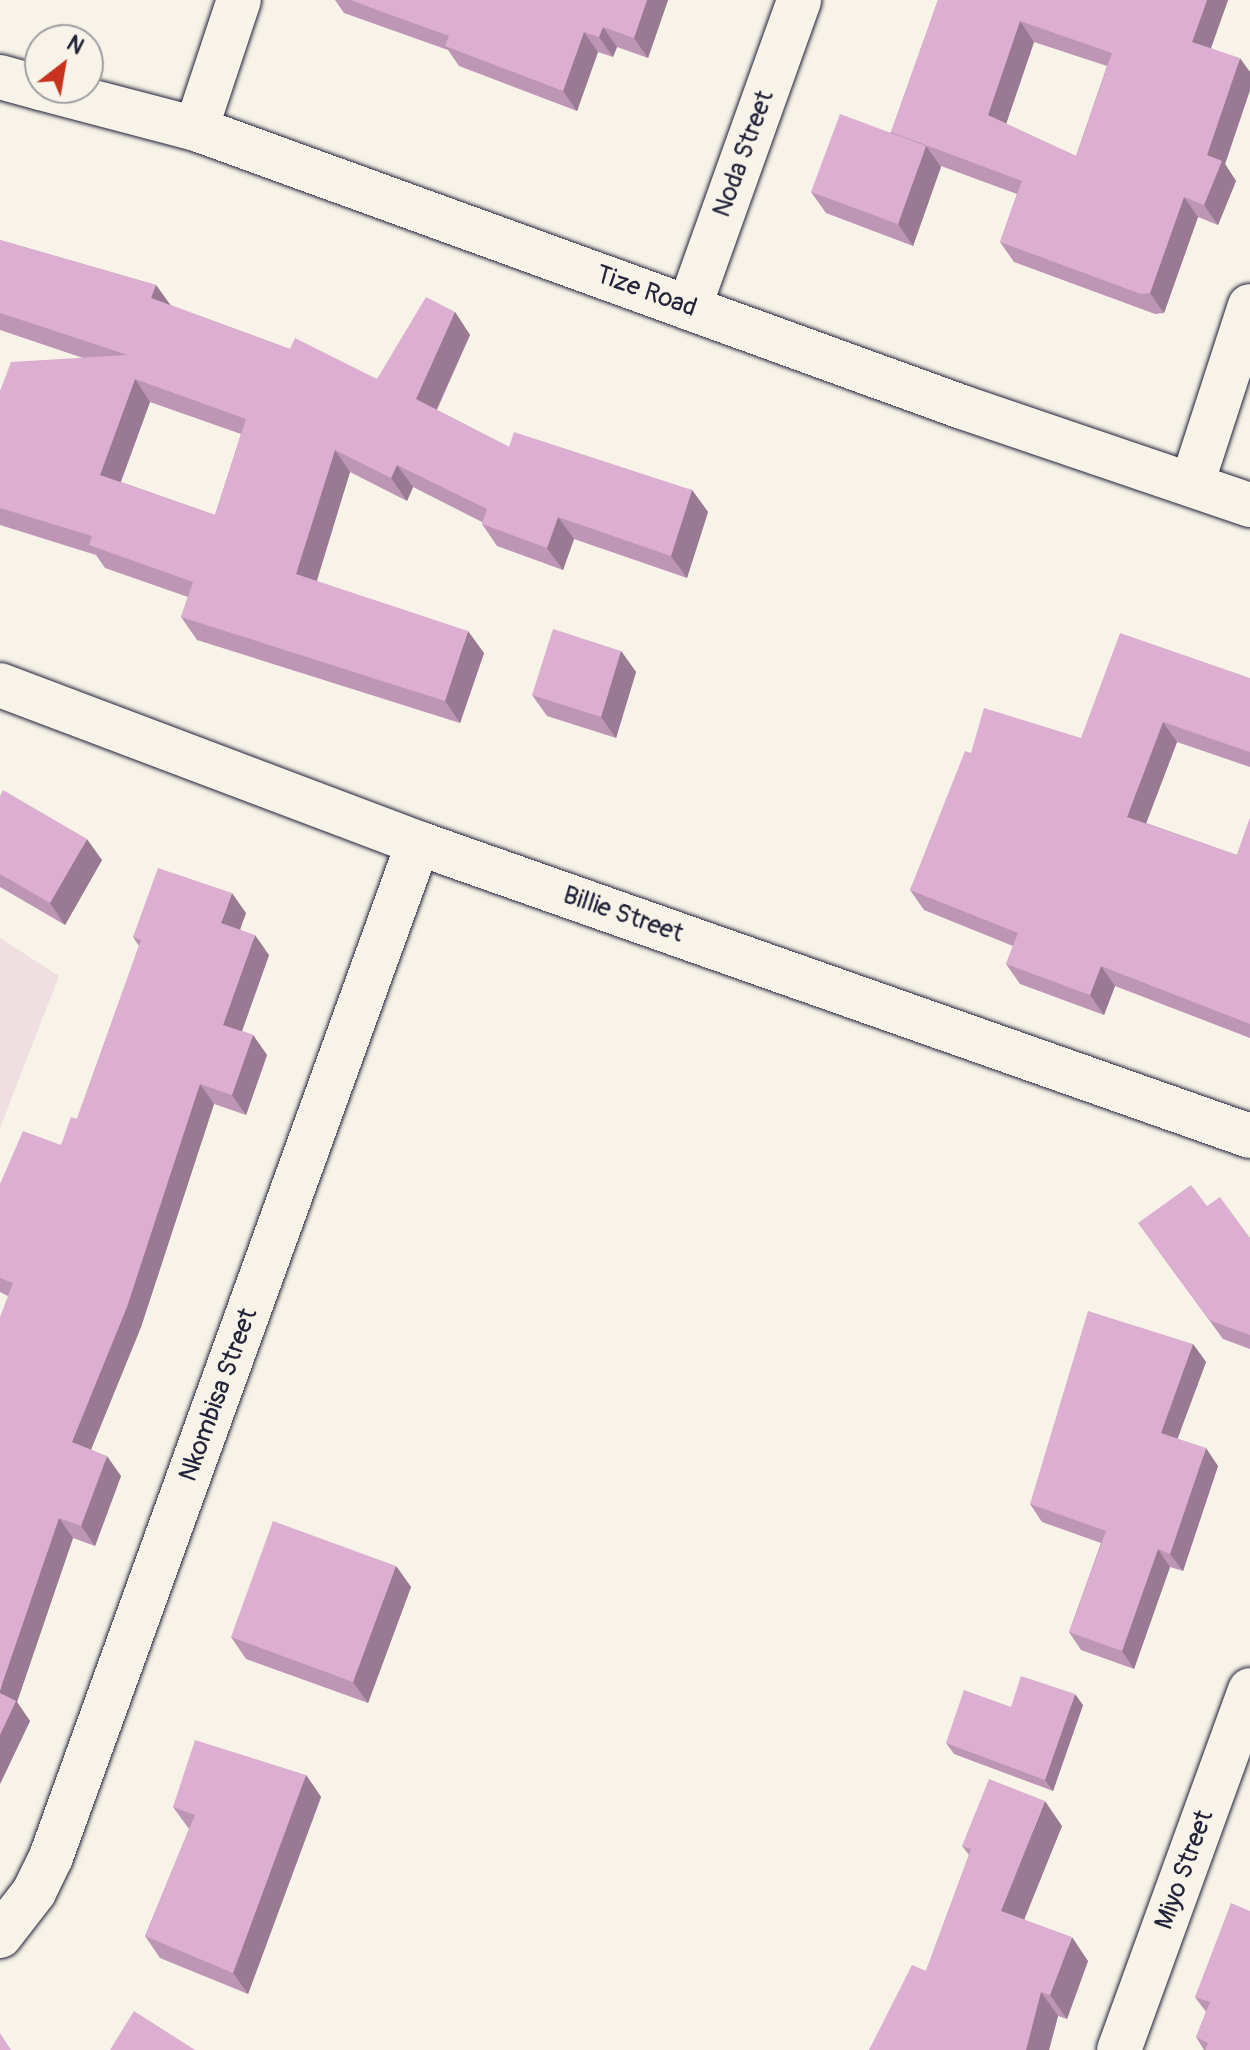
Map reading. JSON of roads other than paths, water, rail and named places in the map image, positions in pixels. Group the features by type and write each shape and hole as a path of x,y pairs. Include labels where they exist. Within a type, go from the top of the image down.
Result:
{"street":[{"path":"196,129 239,0"},
{"name":"Noda Street","path":"689,308 799,0"},
{"name":"Tize Road","path":"0,77 24,84"},
{"name":"Tize Road","path":"101,104 196,129 689,308 1250,505"},
{"path":"1192,484 1250,306"},
{"name":"Billie Street","path":"0,685 418,843 1250,1136"},
{"name":"Nkombisa Street","path":"0,1936 34,1892 51,1857 418,843"},
{"name":"Miyo Street","path":"1119,2050 1250,1690"}]}
